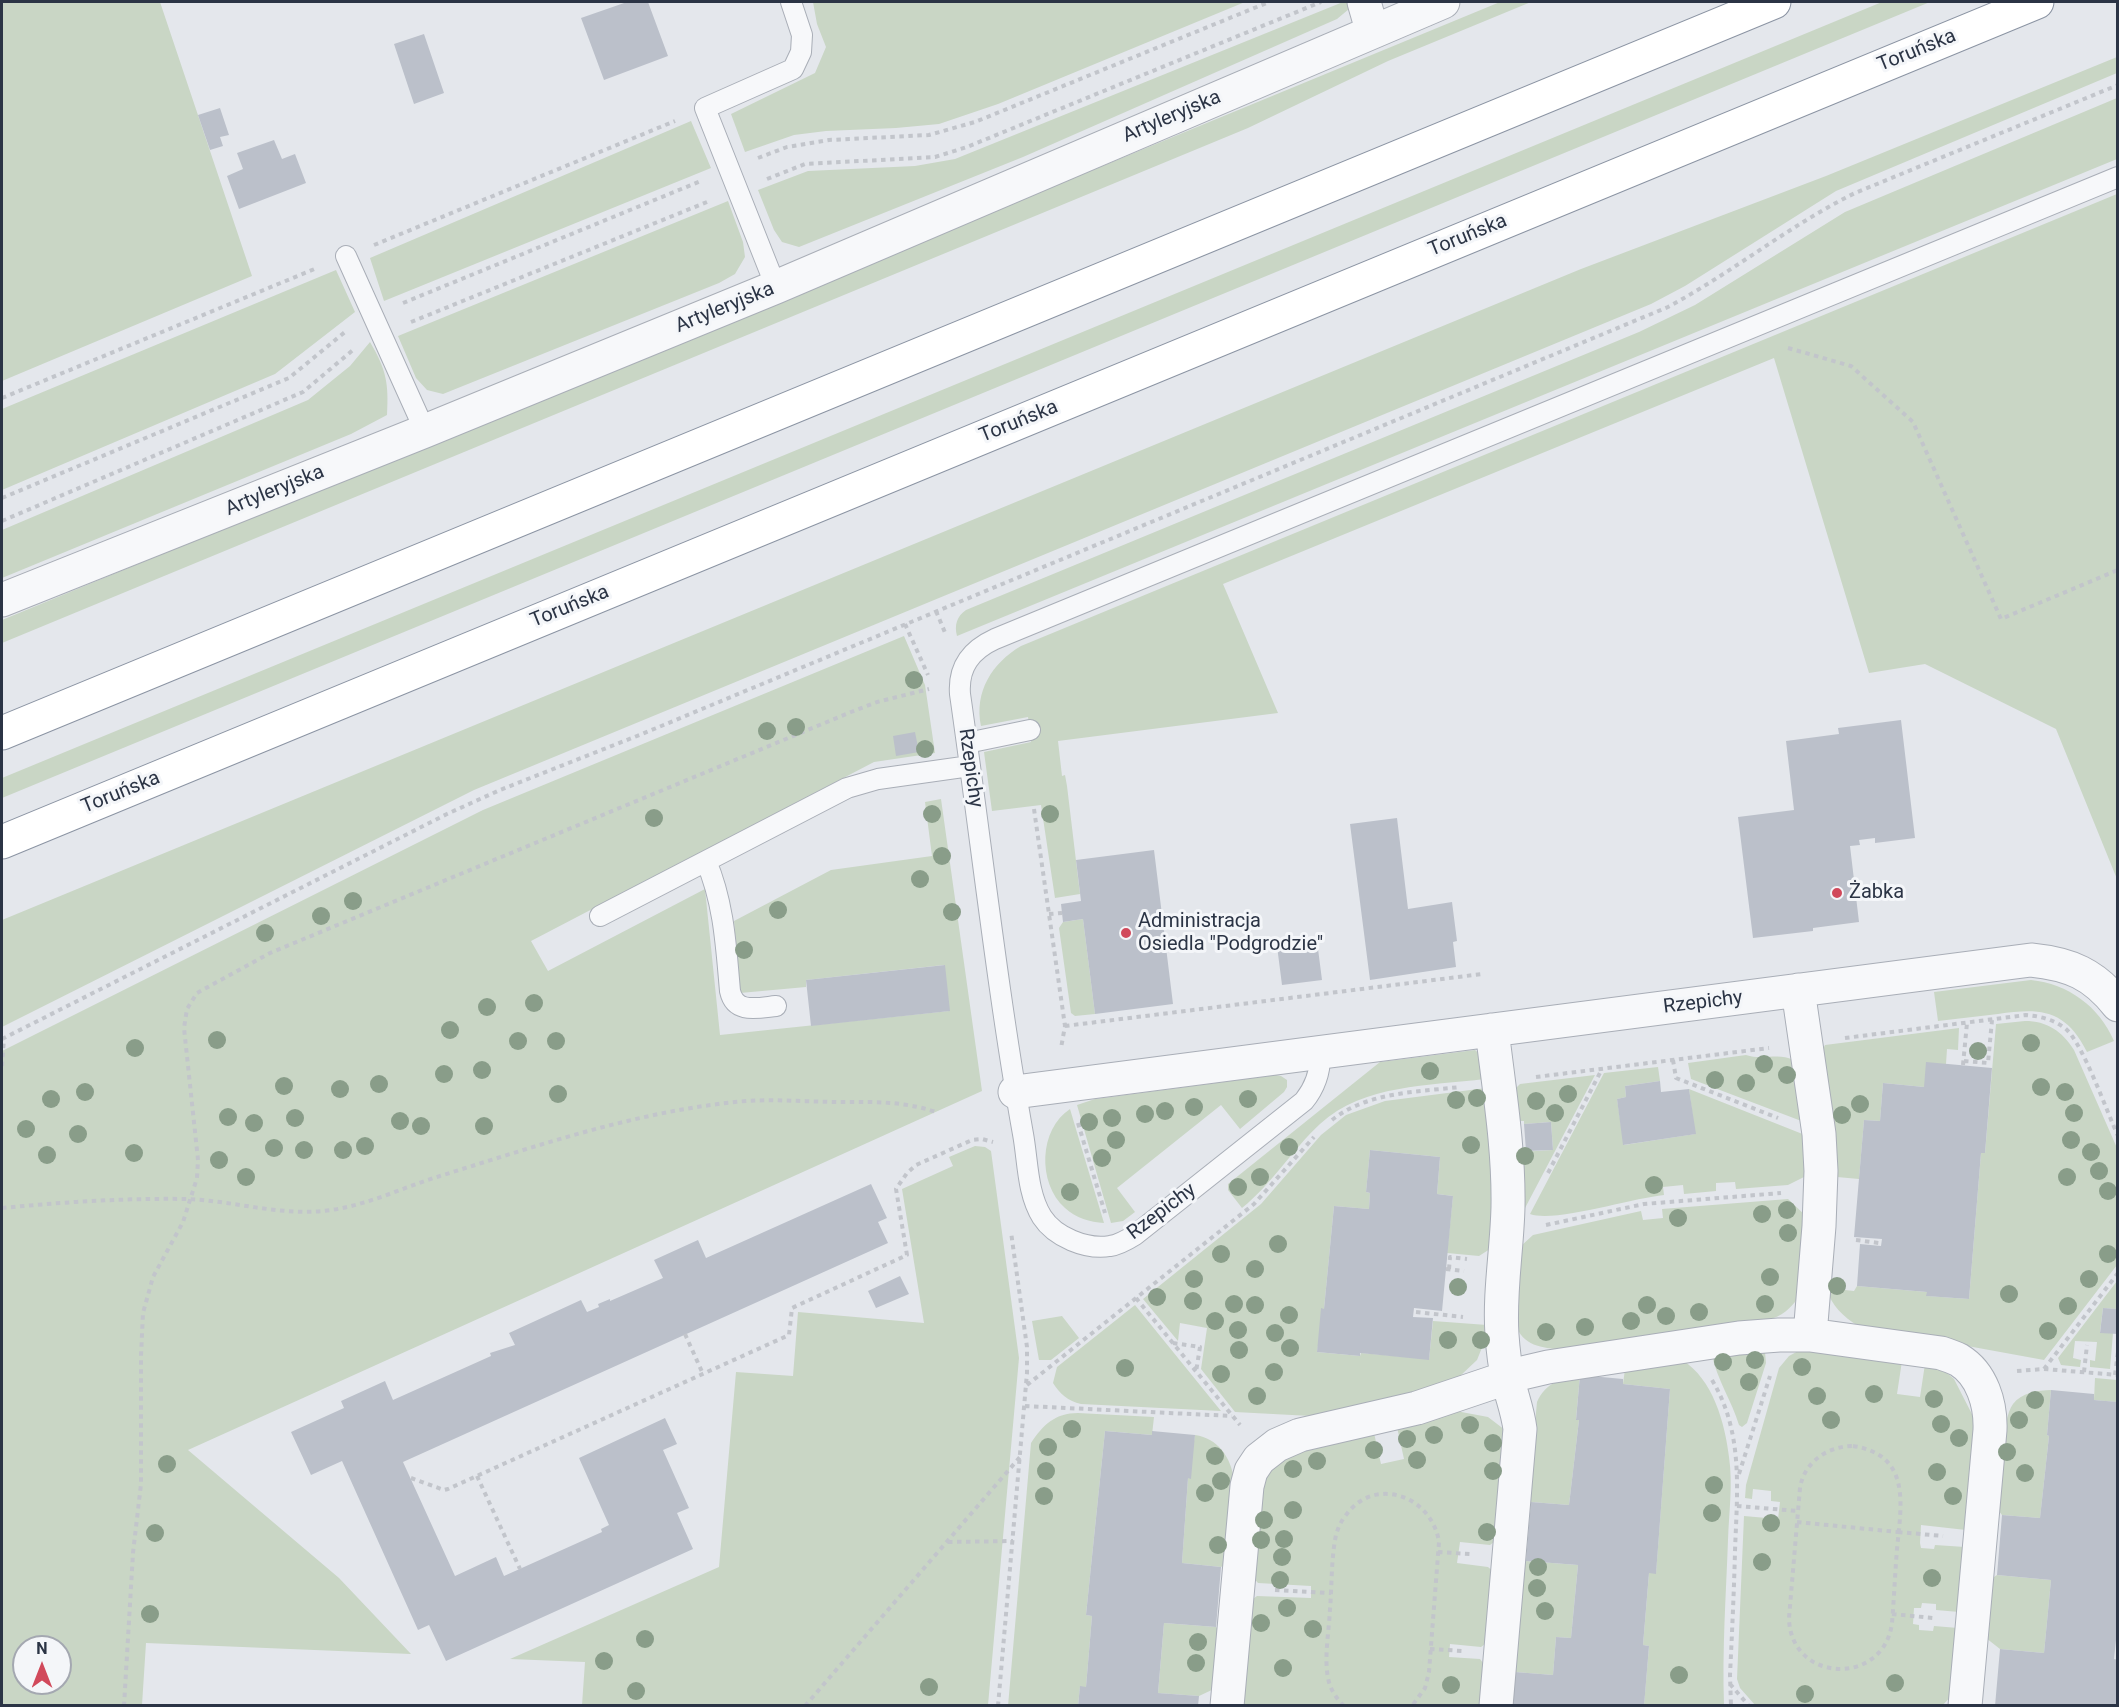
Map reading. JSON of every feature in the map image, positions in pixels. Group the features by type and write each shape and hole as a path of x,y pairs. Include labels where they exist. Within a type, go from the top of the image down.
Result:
{"highway":[{"path":"1637,58 1758,2"},
{"path":"2,733 1774,2"},
{"name":"Toruńska","path":"2,842 2037,2"}],"street":[{"name":"Artyleryjska","path":"2,600 425,431 776,287 1368,16 1443,2"},
{"name":"Rzepichy","path":"1015,1092 2031,960 2058,964 2084,974 2100,984 2118,1005"},
{"path":"1796,1335 1821,1189 1819,1134 1798,990"},
{"path":"1492,1030 1506,1155 1507,1234 1501,1321 1507,1378 1518,1413 1520,1437 1496,1706"},
{"path":"1227,1706 1247,1486 1254,1465 1278,1445 1307,1432 1417,1408 1548,1367 1739,1338 1796,1335 1941,1353 1963,1363 1980,1384 1990,1411 1990,1430 1965,1706"}],"lane":[{"path":"776,287 705,108 793,69 801,52 802,35 791,2"},
{"path":"960,689 965,663 969,656 984,644 995,639 2118,177"},
{"path":"346,256 425,431"},
{"name":"Rzepichy","path":"960,689 1015,1092 1032,1192 1042,1217 1055,1231 1073,1240 1101,1247 1114,1245 1134,1235 1304,1101 1316,1081 1320,1067 1320,1052"},
{"path":"967,743 1030,730"},
{"path":"600,916 855,785 878,779 970,766"},
{"path":"706,861 715,881 723,914 730,991 733,1000 738,1006 746,1009 776,1006"}],"path":[{"path":"2,498 289,378 341,334 374,315 729,169 787,147 830,140 929,135 975,122 1269,2"},
{"path":"2,521 303,392 352,350 383,335 738,190 805,164 935,157 967,147 1322,2"},
{"path":"2,1066 3,1038 447,814 1668,307 1705,287 1827,207 2118,85"},
{"path":"1738,333 1851,366 1913,422 2001,620 2118,570"},
{"path":"905,624 934,689"},
{"path":"124,1706 133,1553 141,1484 143,1313 153,1277 175,1238 197,1178 198,1160 184,1038 184,1017 197,993 270,953 851,712 926,689 960,689"},
{"path":"1034,809 1065,1026 1482,974"},
{"path":"1049,914 1062,913"},
{"path":"1967,1023 1963,1063 1988,1063 1992,1020"},
{"path":"1672,1060 1676,1078 1819,1134"},
{"path":"1543,1181 1602,1069"},
{"path":"1325,1126 1348,1109 1376,1099 1498,1082"},
{"path":"1067,1084 1114,1245"},
{"path":"2,1208 84,1201 190,1199 276,1210 331,1210 644,1116 746,1101 779,1099 874,1101 906,1104 936,1112"},
{"path":"998,1706 1027,1385 1261,1198 1318,1132"},
{"path":"411,1478 445,1490 789,1335 792,1308 907,1255 896,1189 912,1167 972,1140 987,1140 995,1144"},
{"path":"1507,1234 1644,1204 1821,1189"},
{"path":"1446,1269 1461,1271"},
{"path":"2044,1369 2118,1273"},
{"path":"1136,1298 1264,1455"},
{"path":"1416,1312 1501,1321"},
{"path":"685,1334 703,1374"},
{"path":"1738,1478 1796,1335"},
{"path":"1172,1342 1200,1347 1196,1372"},
{"path":"2085,1372 2087,1345"},
{"path":"1681,1347 1703,1367 1723,1402 1734,1435 1738,1478 1731,1706"},
{"path":"1980,1384 2005,1373 2029,1369 2116,1375 2118,1353"},
{"path":"1025,1406 1232,1416"},
{"path":"1838,1447 1863,1447 1882,1457 1892,1467 1901,1494 1891,1628 1885,1644 1875,1656 1862,1665 1846,1670 1828,1669 1805,1656 1794,1642 1789,1628 1797,1522 1801,1483 1807,1469 1825,1453 1838,1447"},
{"path":"805,1706 1020,1457"},
{"path":"477,1476 520,1569"},
{"path":"1344,1706 1333,1691 1328,1676 1331,1593 1337,1531 1347,1513 1364,1500 1393,1494 1415,1502 1427,1513 1435,1526 1439,1542 1429,1672 1425,1688 1412,1706"},
{"path":"1737,1506 1798,1511"},
{"path":"1797,1522 1921,1535"},
{"path":"947,1542 1013,1541"},
{"path":"1438,1552 1458,1553"},
{"path":"1311,1592 1331,1593"},
{"path":"1892,1614 1914,1616"},
{"path":"1430,1649 1450,1650"},
{"path":"1730,1684 1749,1706"}],"green space":[{"path":"2,2 160,2 252,276 2,381"},
{"path":"813,2 1245,2 998,104 939,124 794,135 745,152 731,114 815,73 826,47 817,24"},
{"path":"1343,2 1351,2 1349,9 1337,19 1023,157 799,247 782,242 774,230 758,190 808,171 915,166 955,159"},
{"path":"1500,2 1531,2 1388,61 1248,128 2,643 2,620"},
{"path":"1882,2 1930,2 2,798 2,778"},
{"path":"2117,57 2117,73 1836,191 1685,286 1651,304 474,790 2,1027 2,920 1581,269 1826,176"},
{"path":"2117,98 2117,159 957,636 957,621 966,610 1639,332 1695,305 1845,212"},
{"path":"691,121 711,168 384,301 370,258"},
{"path":"2117,194 2117,879 2056,729 1925,664 1869,673 1774,358 1223,584 1278,713 1058,741 1062,776 1065,775 1067,786 1080,894 1055,898 1041,805 992,811 984,752 1031,742 1028,717 981,726 980,702 983,690 994,670 1021,646"},
{"path":"728,201 743,242 745,257 735,274 719,283 443,394 427,390 416,378 398,336"},
{"path":"336,270 355,312 275,374 2,490 2,409"},
{"path":"370,342 380,360 385,377 387,415 351,434 2,578 2,530 308,400 350,366"},
{"path":"904,636 925,685 935,753 874,762 531,941 548,971 705,889 720,1035 949,1011 944,965 806,980 806,987 740,993 734,921 831,870 932,856 925,802 941,799 982,1091 188,1450 339,1578 411,1654 146,1643 142,1705 2,1706 2,1051 483,810"},
{"path":"1083,919 1095,1014 1075,1016 1071,1013 1059,928 1063,922"},
{"path":"2031,980 2057,986 2081,999 2100,1017 2114,1041 2087,1052 2079,1038 2061,1019 2039,1012 2013,1012 1938,1021 1934,992"},
{"path":"2033,1021 2053,1028 2069,1043 2117,1148 2117,1265 2044,1360 1858,1326 1838,1310 1827,1288 1854,1291 1857,1286 1927,1292 1927,1296 1969,1299 1981,1153 1985,1153 1996,1024"},
{"path":"1959,1028 1958,1050 1947,1049 1946,1064 1924,1087 1883,1083 1880,1121 1864,1120 1859,1179 1837,1177 1819,1057 1825,1045"},
{"path":"1475,1050 1481,1055 1485,1079 1398,1089 1356,1101 1337,1111 1320,1124 1253,1199 1242,1208 1228,1190 1228,1184 1380,1062"},
{"path":"1746,1055 1782,1057 1793,1060 1804,1122 1691,1079 1688,1063"},
{"path":"1658,1067 1660,1081 1625,1086 1626,1097 1617,1099 1624,1145 1695,1134 1689,1089 1805,1135 1804,1177 1788,1185 1736,1189 1735,1182 1716,1183 1716,1191 1684,1194 1683,1185 1663,1187 1664,1195 1575,1213 1542,1216 1530,1214 1604,1073"},
{"path":"1276,1075 1287,1080 1284,1092 1240,1129 1221,1105 1117,1188 1135,1212 1123,1221 1111,1223 1077,1105 1095,1099"},
{"path":"1595,1075 1524,1210 1519,1152 1553,1150 1551,1122 1524,1124 1524,1121 1516,1121 1512,1092 1520,1084"},
{"path":"1486,1088 1493,1162 1490,1249 1479,1256 1447,1253 1453,1196 1437,1194 1440,1157 1370,1150 1366,1192 1370,1193 1369,1209 1334,1206 1324,1309 1317,1352 1429,1359 1433,1321 1487,1325 1485,1340 1477,1360 1459,1377 1437,1387 1311,1416 1235,1412 1201,1369 1207,1328 1180,1323 1178,1341 1143,1299 1261,1204 1321,1135 1346,1115 1385,1101"},
{"path":"1070,1109 1104,1223 1083,1219 1069,1211 1056,1197 1050,1185 1045,1157 1047,1143 1052,1129"},
{"path":"975,1146 985,1147 991,1151 1019,1358 988,1705 582,1705 585,1662 510,1659 719,1567 736,1372 793,1376 798,1312 924,1323 902,1189 953,1166 949,1157"},
{"path":"1788,1199 1807,1217 1798,1298 1789,1309 1777,1316 1768,1320 1563,1350 1534,1344 1518,1331 1515,1323 1521,1246 1533,1235 1641,1211 1643,1220 1663,1218 1662,1209"},
{"path":"2117,1281 2117,1309 2103,1308 2100,1332 2113,1333 2110,1369 2090,1367 2090,1360 2095,1361 2097,1342 2075,1341 2073,1358 2081,1360 2080,1367 2061,1365 2058,1358"},
{"path":"1135,1305 1221,1411 1081,1404 1068,1399 1058,1390 1053,1383 1057,1367"},
{"path":"1062,1316 1079,1338 1051,1360 1039,1360 1032,1321"},
{"path":"1800,1350 1902,1361 1897,1394 1920,1397 1925,1364 1939,1366 1954,1379 1976,1422 1966,1530 1921,1525 1921,1548 1934,1549 1935,1545 1965,1547 1959,1612 1936,1610 1936,1604 1922,1603 1921,1608 1914,1608 1913,1624 1919,1625 1919,1630 1933,1631 1934,1626 1958,1628 1952,1695 1943,1705 1755,1705 1740,1688 1737,1679 1744,1516 1778,1519 1780,1502 1771,1501 1771,1491 1753,1489 1752,1499 1745,1498 1746,1485 1779,1368 1789,1356"},
{"path":"1765,1352 1766,1363 1747,1423 1742,1427 1739,1425 1721,1382 1712,1355"},
{"path":"1682,1360 1702,1378 1716,1403 1721,1416 1729,1457 1731,1488 1724,1643 1724,1705 1644,1705 1649,1646 1643,1645 1649,1573 1656,1573 1670,1389 1623,1384 1625,1369"},
{"path":"1580,1375 1576,1419 1579,1420 1569,1505 1531,1502 1528,1498 1537,1402 1550,1386 1560,1380"},
{"path":"2095,1378 2117,1380 2117,1402 2094,1400"},
{"path":"2051,1390 2047,1435 2049,1436 2040,1518 2002,1515 1998,1510 2000,1470 2009,1412 2016,1400 2025,1395"},
{"path":"1456,1411 1488,1417 1505,1430 1498,1539 1490,1545 1460,1542 1457,1563 1488,1567 1495,1573 1489,1641 1481,1647 1450,1644 1449,1657 1480,1659 1486,1667 1483,1705 1240,1706 1249,1602 1257,1596 1311,1598 1311,1586 1258,1583 1252,1576 1259,1491 1268,1472 1289,1454 1374,1433 1381,1464 1404,1459 1397,1427"},
{"path":"1078,1413 1154,1417 1152,1435 1105,1431 1086,1615 1092,1616 1086,1687 1080,1687 1078,1705 1008,1706 1031,1443 1050,1421 1063,1415"},
{"path":"1195,1435 1210,1440 1222,1450 1230,1464 1234,1479 1228,1562 1221,1567 1182,1563 1188,1478"},
{"path":"1526,1561 1578,1565 1571,1638 1556,1637 1553,1675 1515,1672 1523,1564"},
{"path":"1997,1575 2051,1580 2044,1653 2000,1649 1986,1638 1991,1579"},
{"path":"1164,1623 1216,1627 1221,1632 1216,1688 1199,1696 1158,1693"}],"building":[{"path":"627,2 648,2 668,56 604,80 581,18"},
{"path":"424,34 444,93 414,104 394,44"},
{"path":"220,108 229,135 220,137 223,146 210,150 198,115"},
{"path":"274,140 282,159 295,154 306,183 239,209 227,176 243,169 237,153"},
{"path":"1901,720 1915,838 1875,843 1875,838 1859,840 1860,845 1850,846 1859,922 1813,928 1813,931 1753,938 1738,817 1794,810 1786,741 1839,734 1838,728"},
{"path":"915,732 919,752 896,756 893,736"},
{"path":"1397,818 1408,909 1452,902 1457,941 1453,942 1456,967 1370,980 1350,824"},
{"path":"1154,850 1173,1004 1095,1014 1083,919 1063,922 1061,904 1081,901 1076,860"},
{"path":"1317,941 1322,980 1282,985 1277,946"},
{"path":"945,965 950,1011 811,1026 806,980"},
{"path":"1926,1062 1992,1068 1985,1153 1981,1153 1969,1299 1926,1296 1927,1292 1857,1286 1860,1244 1881,1246 1882,1239 1854,1237 1864,1120 1880,1121 1883,1083 1924,1087"},
{"path":"1660,1081 1661,1092 1689,1089 1696,1134 1623,1145 1617,1099 1626,1097 1625,1086"},
{"path":"1551,1122 1553,1150 1526,1151 1524,1124"},
{"path":"1370,1150 1440,1157 1437,1194 1453,1196 1442,1311 1414,1308 1413,1317 1433,1318 1429,1360 1360,1353 1360,1356 1317,1352 1321,1308 1324,1309 1334,1206 1369,1209 1370,1193 1366,1192"},
{"path":"871,1184 887,1218 878,1222 888,1243 403,1462 455,1576 496,1557 504,1576 602,1532 601,1529 609,1525 579,1458 665,1418 677,1444 663,1450 689,1508 677,1513 693,1549 446,1661 429,1625 418,1630 342,1461 311,1475 291,1432 344,1408 341,1401 385,1381 393,1400 491,1356 490,1353 515,1345 509,1333 581,1300 587,1312 599,1307 598,1304 663,1278 654,1260 698,1240 706,1258"},
{"path":"900,1276 909,1294 876,1308 868,1291"},
{"path":"2103,1308 2118,1309 2118,1334 2100,1333"},
{"path":"1580,1375 1623,1379 1623,1384 1670,1389 1656,1574 1649,1573 1643,1645 1649,1646 1644,1706 1512,1706 1515,1672 1553,1675 1556,1637 1571,1638 1578,1565 1526,1561 1531,1502 1569,1505 1579,1420 1576,1420"},
{"path":"2051,1390 2094,1394 2094,1400 2118,1402 2118,1621 2114,1659 2118,1660 2116,1706 1995,1706 2000,1649 2044,1653 2051,1580 1997,1575 2002,1515 2040,1518 2049,1436 2047,1435"},
{"path":"1105,1431 1152,1435 1152,1431 1195,1435 1191,1479 1188,1478 1182,1563 1221,1567 1216,1627 1164,1623 1158,1693 1199,1696 1198,1706 1078,1706 1080,1686 1086,1687 1092,1616 1086,1615"}],"place":[{"name":"Żabka","path":"1837,893"},
{"name":"Administracja Osiedla \"Podgrodzie\"","path":"1126,933"}]}
